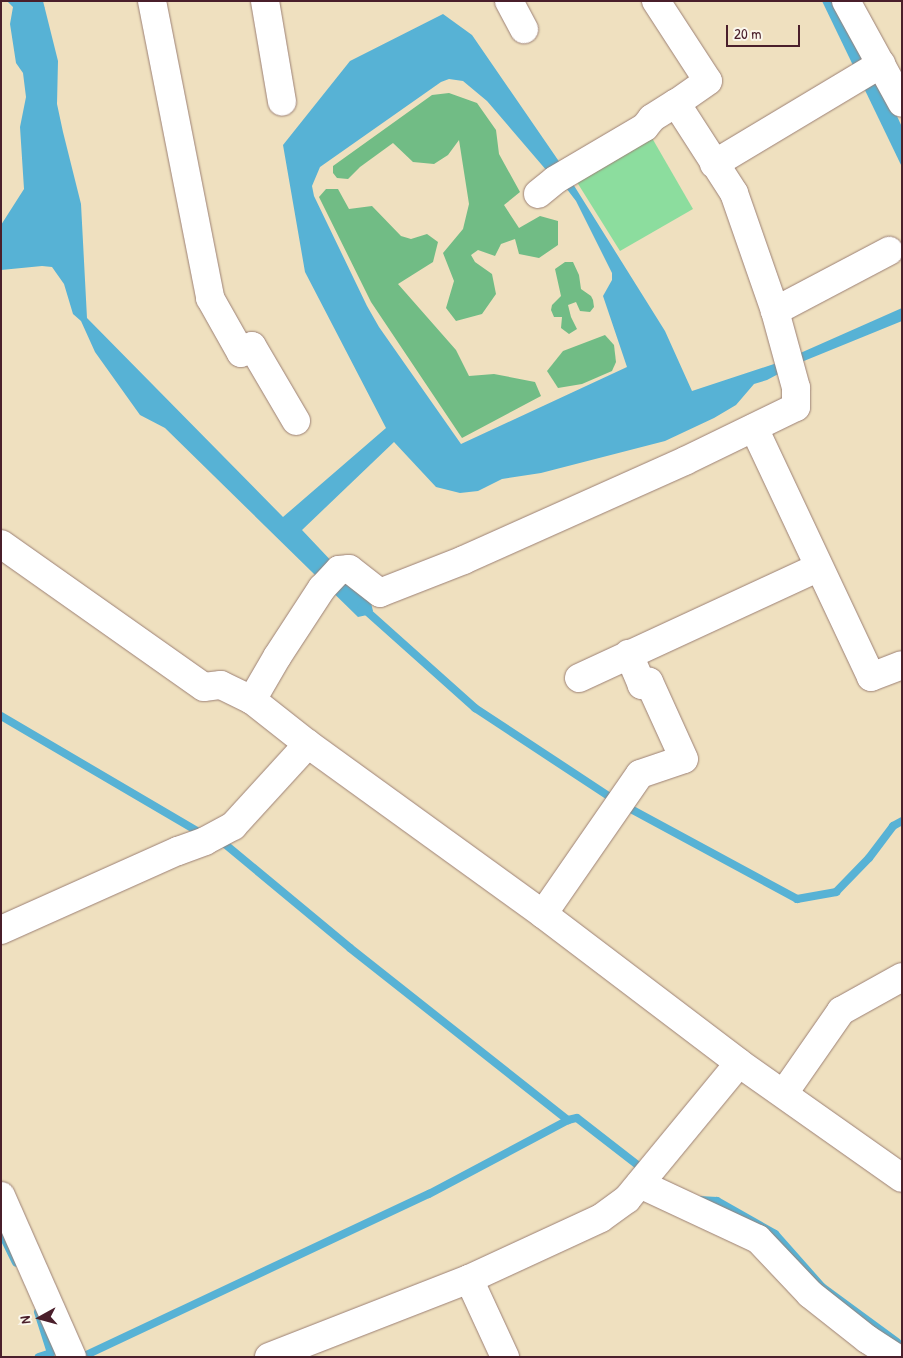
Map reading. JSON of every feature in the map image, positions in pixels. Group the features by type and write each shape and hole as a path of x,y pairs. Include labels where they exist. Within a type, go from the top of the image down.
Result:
{"street":[{"path":"152,1 210,298 240,353 252,346 296,421"},
{"path":"265,1 282,102"},
{"path":"509,1 524,29"},
{"path":"554,182 645,126 652,118 708,81 656,1"},
{"path":"846,1 869,71 902,104"},
{"path":"714,164 869,71"},
{"path":"252,700 276,656 331,579 349,569 380,593 464,560 685,461 796,407 796,388 775,311 734,194 676,103"},
{"path":"775,311 889,251"},
{"path":"754,428 871,676 902,664"},
{"path":"1,544 204,687 221,685 252,700 308,744 543,914 739,1063 902,1178"},
{"path":"580,678 819,567"},
{"path":"543,914 640,774 684,759 649,682 642,685 629,654"},
{"path":"1,930 211,838 240,820 308,744"},
{"path":"784,1093 841,1011 902,977"},
{"path":"283,1354 469,1279 600,1218 627,1200 739,1063"},
{"path":"645,1178 758,1239 810,1294 867,1339 895,1357"},
{"path":"1,1196 72,1357"},
{"path":"469,1279 505,1357"}],"green space":[{"path":"449,93 477,103 496,130 499,154 520,192 504,205 519,228 540,216 558,221 558,245 539,258 519,254 515,239 501,244 495,256 478,250 471,255 475,262 492,274 496,294 482,314 456,321 446,308 454,281 443,253 463,229 469,204 459,140 448,155 434,164 413,162 393,143 360,167 348,179 337,178 333,173 333,166 432,95"},
{"path":"648,131 693,209 620,251 575,179"},
{"path":"326,189 338,189 349,209 372,206 401,236 411,239 427,234 438,242 433,262 398,284 456,350 469,376 494,374 535,382 541,396 462,438 371,302 319,197"},
{"path":"565,262 573,262 579,275 581,289 591,296 594,307 590,312 580,311 576,302 568,305 577,329 569,334 561,328 562,317 554,317 551,310 552,305 561,296 555,269"},
{"path":"605,335 614,345 616,362 612,371 582,384 558,388 547,371 563,351"}],"water":[{"path":"7,1 43,1 58,61 57,104 81,204 87,318 283,517 386,428 305,272 283,145 350,61 443,14 472,35 558,160 665,331 692,391 780,362 902,308 902,321 799,363 767,380 754,384 736,405 714,418 665,441 541,473 502,479 478,491 460,493 436,487 394,442 302,530 371,603 373,611 358,617 165,428 140,415 95,352 81,321 73,314 64,284 52,267 42,266 1,270 1,225 24,189 20,127 26,97 23,73 16,63 10,24 13,7","holes":["449,79 463,81 487,101 547,171 563,184 576,201 612,273 612,280 603,296 627,367 461,444 379,327 314,196 312,186 320,167 441,82"]},
{"path":"822,1 838,1 886,92 902,127 902,167"}],"waterway":[{"path":"362,607 475,708 616,801 797,899 836,892 869,858 893,826 902,821"},
{"path":"1,716 202,834"},
{"path":"220,840 350,948 568,1120 577,1118 644,1170"},
{"path":"84,1356 429,1194 568,1120"},
{"path":"699,1200 717,1201 775,1234 822,1287 897,1342"},
{"path":"1,1232 16,1263"},
{"path":"38,1312 51,1353 39,1357"}]}
